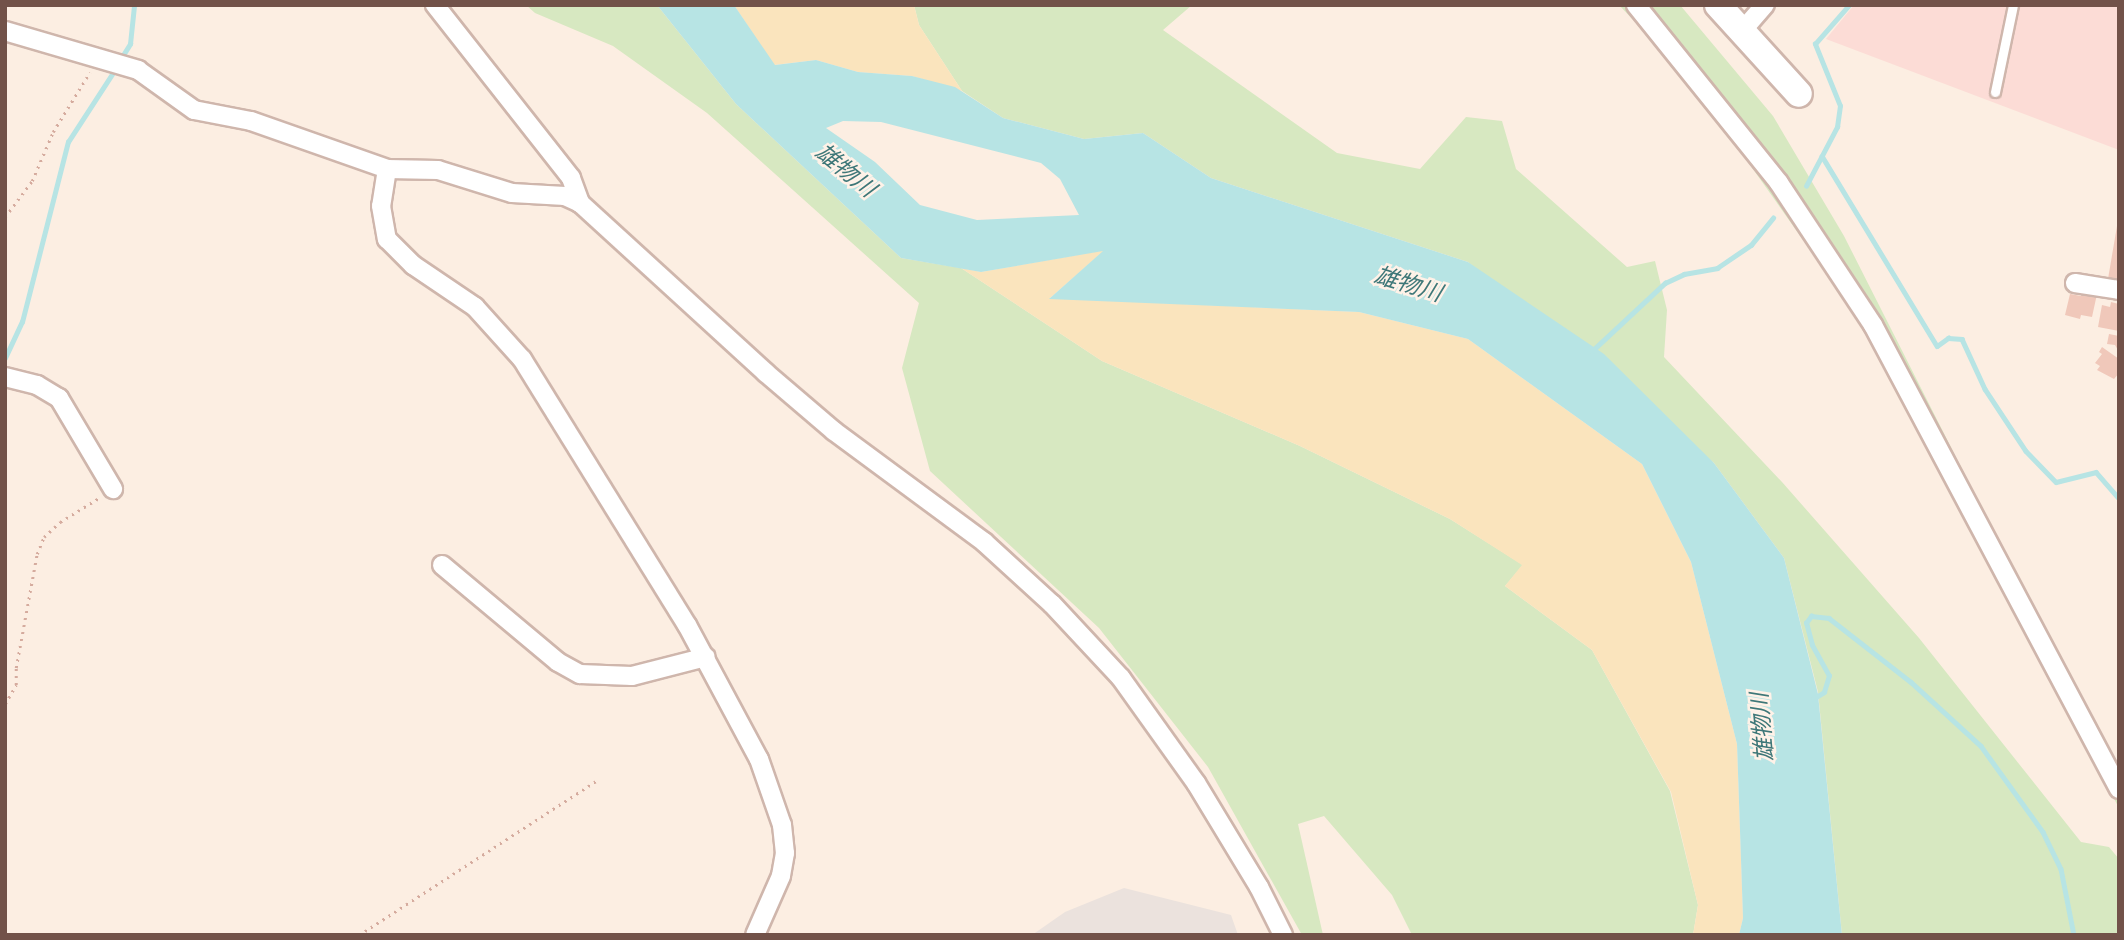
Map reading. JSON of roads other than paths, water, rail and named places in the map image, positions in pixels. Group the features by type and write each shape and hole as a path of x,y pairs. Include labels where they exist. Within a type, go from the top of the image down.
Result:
{"street":[{"path":"435,5 571,178 580,203"},
{"path":"1636,5 1779,183 1873,325 2119,789"},
{"path":"1717,5 1799,94"},
{"path":"1742,31 1765,5"},
{"path":"5,31 129,66 194,110 251,121 387,169 438,170 512,193 565,196 580,203 775,381 834,431 984,542 1052,604 1121,678 1196,783 1259,887 1283,935"},
{"path":"387,169 381,206 387,239 413,265 475,307 522,359 706,657 759,759 782,825 785,853 781,876 755,935"},
{"path":"2075,283 2119,290"},
{"path":"6,377 37,385 59,398 113,489"},
{"path":"442,565 558,662 580,674 632,676 706,657"}],"lane":[{"path":"1995,92 2012,5"}],"water":[{"name":"雄物川","path":"657,5 734,5 775,65 816,60 858,72 912,76 955,87 1003,118 1084,139 1143,133 1211,178 1468,262 1604,354 1714,463 1784,558 1818,694 1842,935 1739,935 1743,918 1737,744 1691,562 1642,464 1468,339 1359,312 1049,299 1103,251 981,272 901,258 736,104","holes":["843,121 881,122 1041,163 1060,179 1079,215 977,220 920,205 875,162 826,128"]}],"waterway":[{"path":"120,60 130,44 134,5"},
{"path":"1806,186 1837,127 1840,106 1815,44 1849,5"},
{"path":"5,358 22,322 68,142 116,68"},
{"path":"1822,156 1937,346 1948,338 1962,339 1985,389 2026,451 2056,482 2096,472 2119,498"},
{"path":"1592,351 1665,283 1684,274 1717,268 1751,245 1773,218"},
{"path":"1813,699 1824,692 1829,676 1812,645 1806,623 1811,616 1829,618 1911,682 1981,746 2043,832 2061,869 2074,935"}]}
